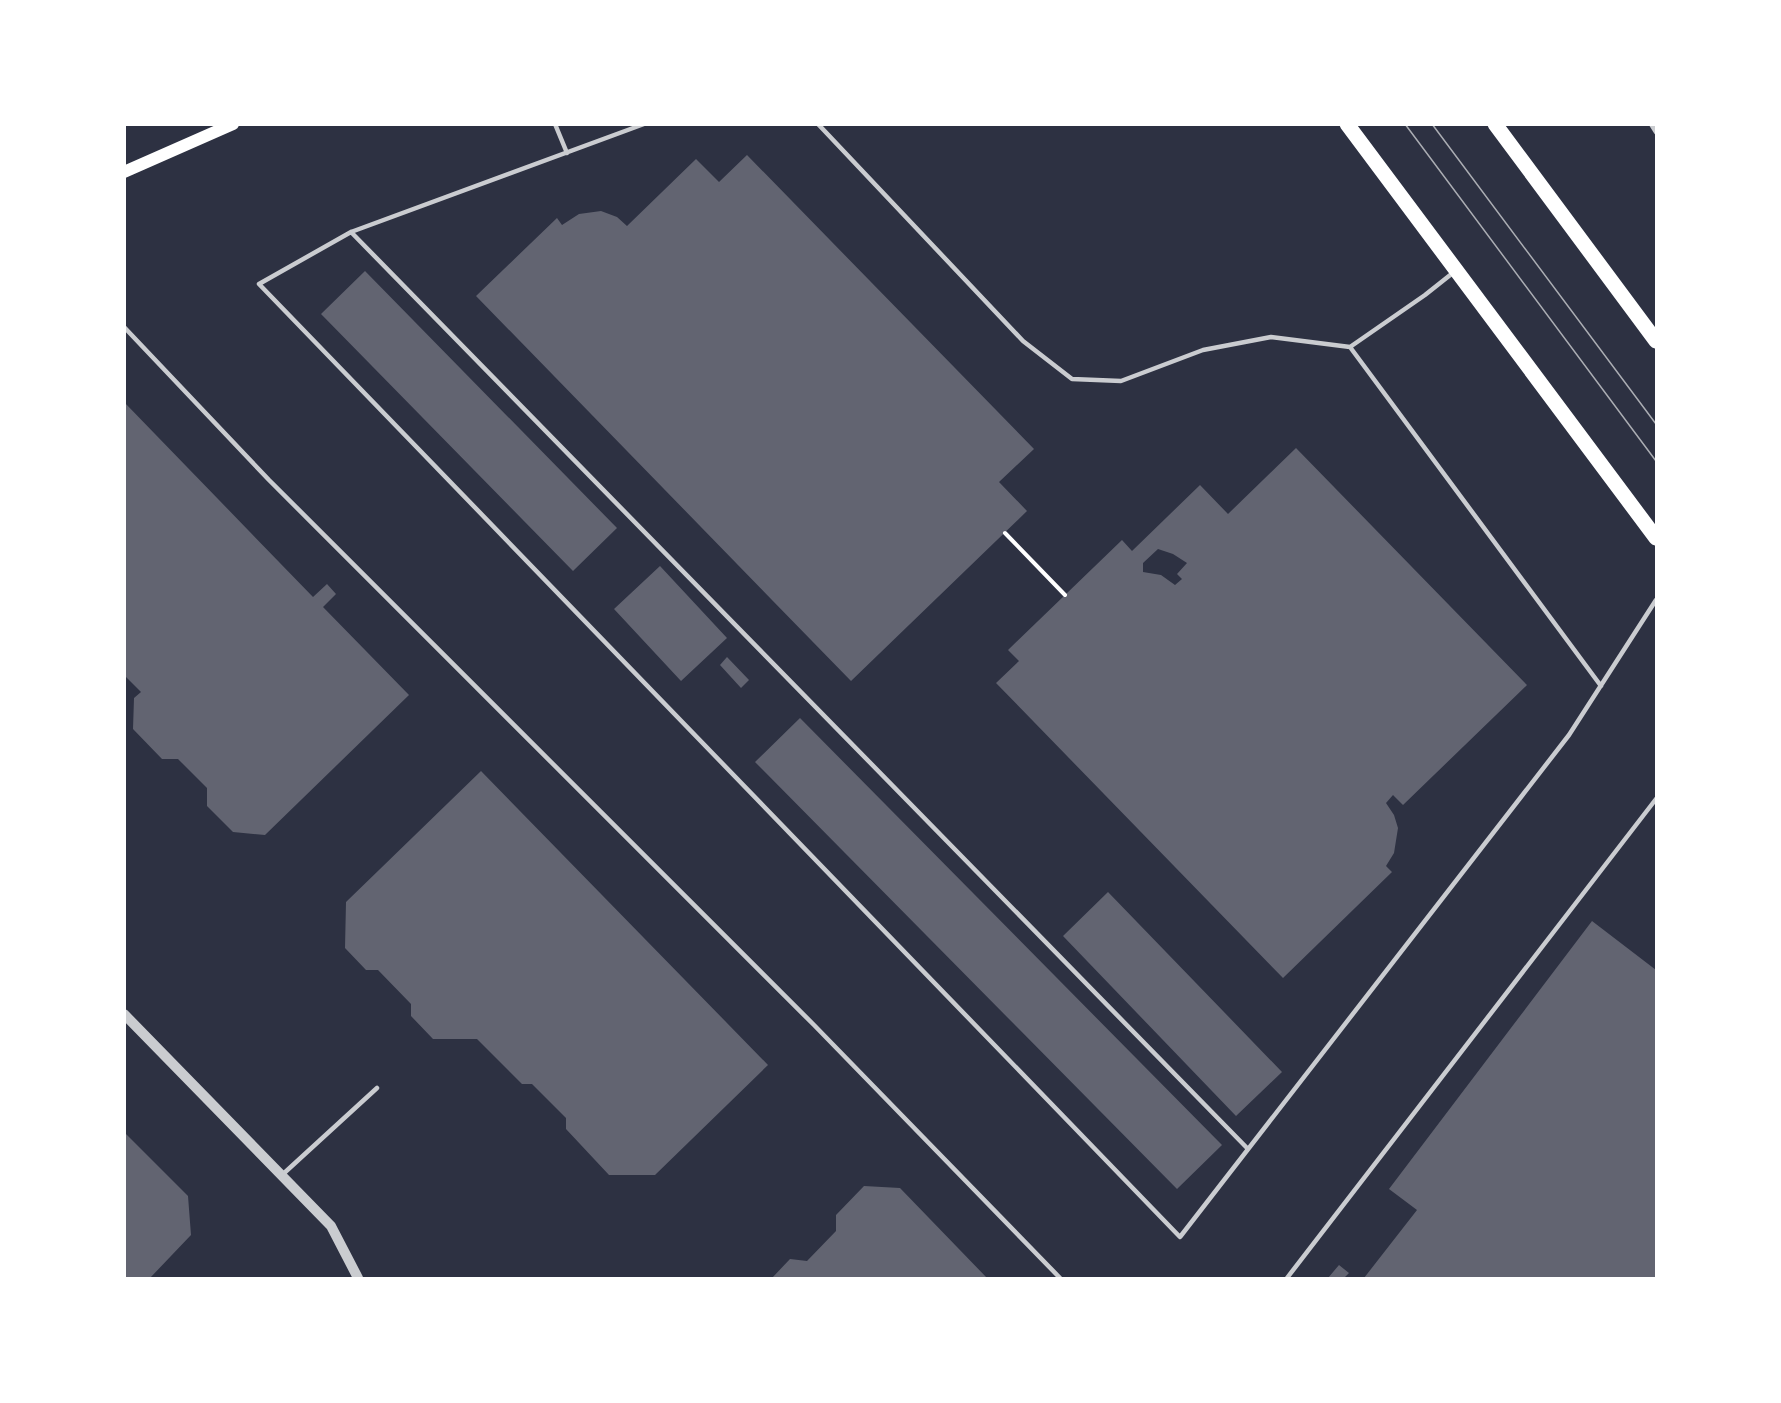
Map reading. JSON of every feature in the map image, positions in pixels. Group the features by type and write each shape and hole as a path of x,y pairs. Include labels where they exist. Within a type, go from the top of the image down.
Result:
{"main road":[{"path":"124,172 233,124"},
{"path":"1347,124 1656,538"},
{"path":"1495,124 1656,341"}],"street":[{"path":"124,1014 331,1226 358,1278"}],"lane":[{"path":"555,124 567,153"},
{"path":"644,124 351,232 259,284 1180,1237 1569,735 1656,600"},
{"path":"818,124 1023,340 1072,379 1122,381 1203,350 1270,336 1350,347 1456,271"},
{"path":"1651,124 1656,132"},
{"path":"351,232 1248,1149"},
{"path":"124,327 269,480 814,1025 1060,1278"},
{"path":"1350,347 1601,686"},
{"path":"1287,1278 1656,799"},
{"path":"282,1175 377,1088"}],"path":[{"path":"1005,533 1065,595"}],"building":[{"path":"747,155 1034,449 999,482 1027,511 851,681 476,296 557,218 562,225 579,214 601,211 617,217 627,226 696,159 719,182"},
{"path":"365,271 617,528 573,571 321,314"},
{"path":"124,402 313,597 327,584 336,594 323,607 409,695 265,835 233,832 207,806 207,788 178,759 162,759 133,729 134,698 141,692 124,675"},
{"path":"1296,448 1527,685 1403,805 1393,795 1386,803 1394,815 1398,828 1394,853 1386,866 1392,872 1283,978 996,683 1019,661 1008,650 1122,540 1132,551 1200,485 1228,514","holes":["1158,549 1173,554 1187,563 1177,574 1182,579 1175,585 1161,575 1143,572 1143,563"]},
{"path":"660,566 727,638 681,681 614,609"},
{"path":"727,657 749,680 741,688 720,665"},
{"path":"800,718 1222,1145 1177,1189 755,762"},
{"path":"481,771 768,1065 655,1175 609,1175 566,1129 566,1118 532,1084 522,1084 477,1039 433,1039 411,1016 411,1004 378,970 366,970 345,948 346,902"},
{"path":"1108,892 1282,1072 1236,1116 1063,936"},
{"path":"1592,921 1656,970 1656,1278 1364,1278 1417,1210 1389,1189"},
{"path":"124,1132 188,1196 191,1235 150,1278 124,1278"},
{"path":"864,1186 900,1188 987,1278 772,1278 790,1259 807,1261 836,1231 836,1215"},
{"path":"1339,1265 1349,1273 1344,1278 1328,1278"}],"tram line":[{"path":"1405,124 1656,461"},
{"path":"1432,124 1656,424"}]}
